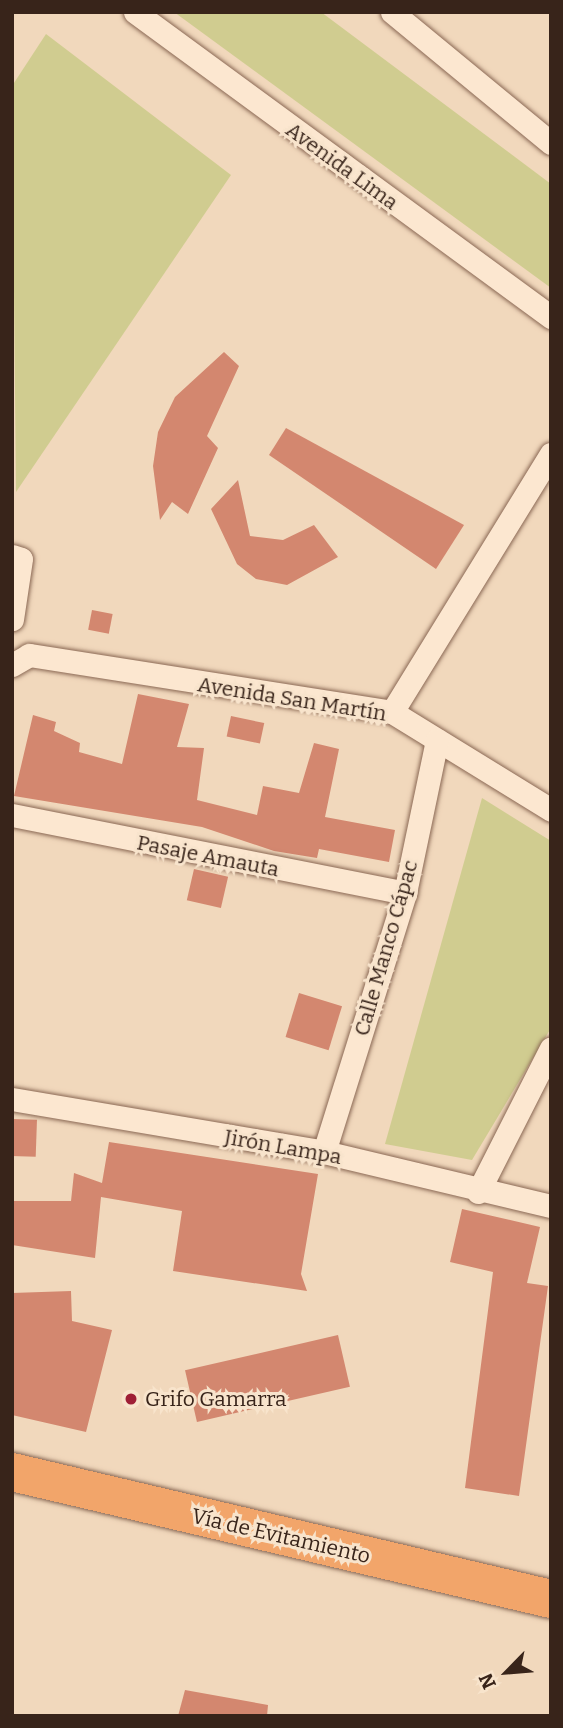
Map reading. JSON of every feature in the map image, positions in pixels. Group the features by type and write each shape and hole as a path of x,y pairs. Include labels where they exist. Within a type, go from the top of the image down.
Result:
{"highway":[{"name":"Vía de Evitamiento","path":"12,1472 551,1600"}],"street":[{"name":"Avenida Lima","path":"135,12 551,317"},
{"path":"392,12 551,144"},
{"path":"392,712 551,454"},
{"path":"12,619 17,557"},
{"name":"Avenida San Martín","path":"12,665 29,655 392,712 551,810"},
{"name":"Calle Manco Cápac","path":"324,1152 405,893 437,740"},
{"name":"Pasaje Amauta","path":"12,815 405,893"},
{"path":"478,1192 551,1048"},
{"name":"Jirón Lampa","path":"12,1099 324,1152 478,1192 551,1206"}],"shaded area":[{"path":"174,12 321,12 551,184 551,288"},
{"path":"46,34 231,175 16,492 12,86"},
{"path":"482,798 551,841 551,1028 472,1160 385,1144"}],"building":[{"path":"224,352 239,366 207,436 218,448 188,514 172,502 160,520 153,466 158,432 175,397"},
{"path":"286,428 464,525 436,569 269,455"},
{"path":"238,480 250,536 283,540 314,525 338,557 287,585 256,579 237,564 211,509"},
{"path":"92,610 113,614 109,634 88,630"},
{"path":"138,694 189,704 177,747 204,748 197,800 257,815 263,786 299,793 314,743 339,749 325,817 395,830 389,862 319,849 317,858 274,851 202,827 14,796 33,715 56,722 54,731 80,743 79,752 122,764"},
{"path":"231,716 264,723 260,744 227,737"},
{"path":"194,869 228,877 221,908 187,900"},
{"path":"299,993 342,1006 329,1050 286,1037"},
{"path":"12,1119 37,1120 36,1157 12,1156"},
{"path":"109,1142 318,1174 301,1274 307,1291 173,1271 182,1211 101,1197 95,1258 12,1245 12,1201 71,1201 74,1173 102,1183"},
{"path":"462,1209 540,1227 527,1283 548,1286 519,1496 465,1488 493,1272 450,1262"},
{"path":"71,1291 72,1321 112,1330 86,1432 12,1415 12,1293"},
{"path":"338,1335 350,1387 197,1422 185,1370"},
{"path":"185,1690 268,1705 267,1716 178,1716"}],"place":[{"name":"Grifo Gamarra","path":"131,1399"}]}
